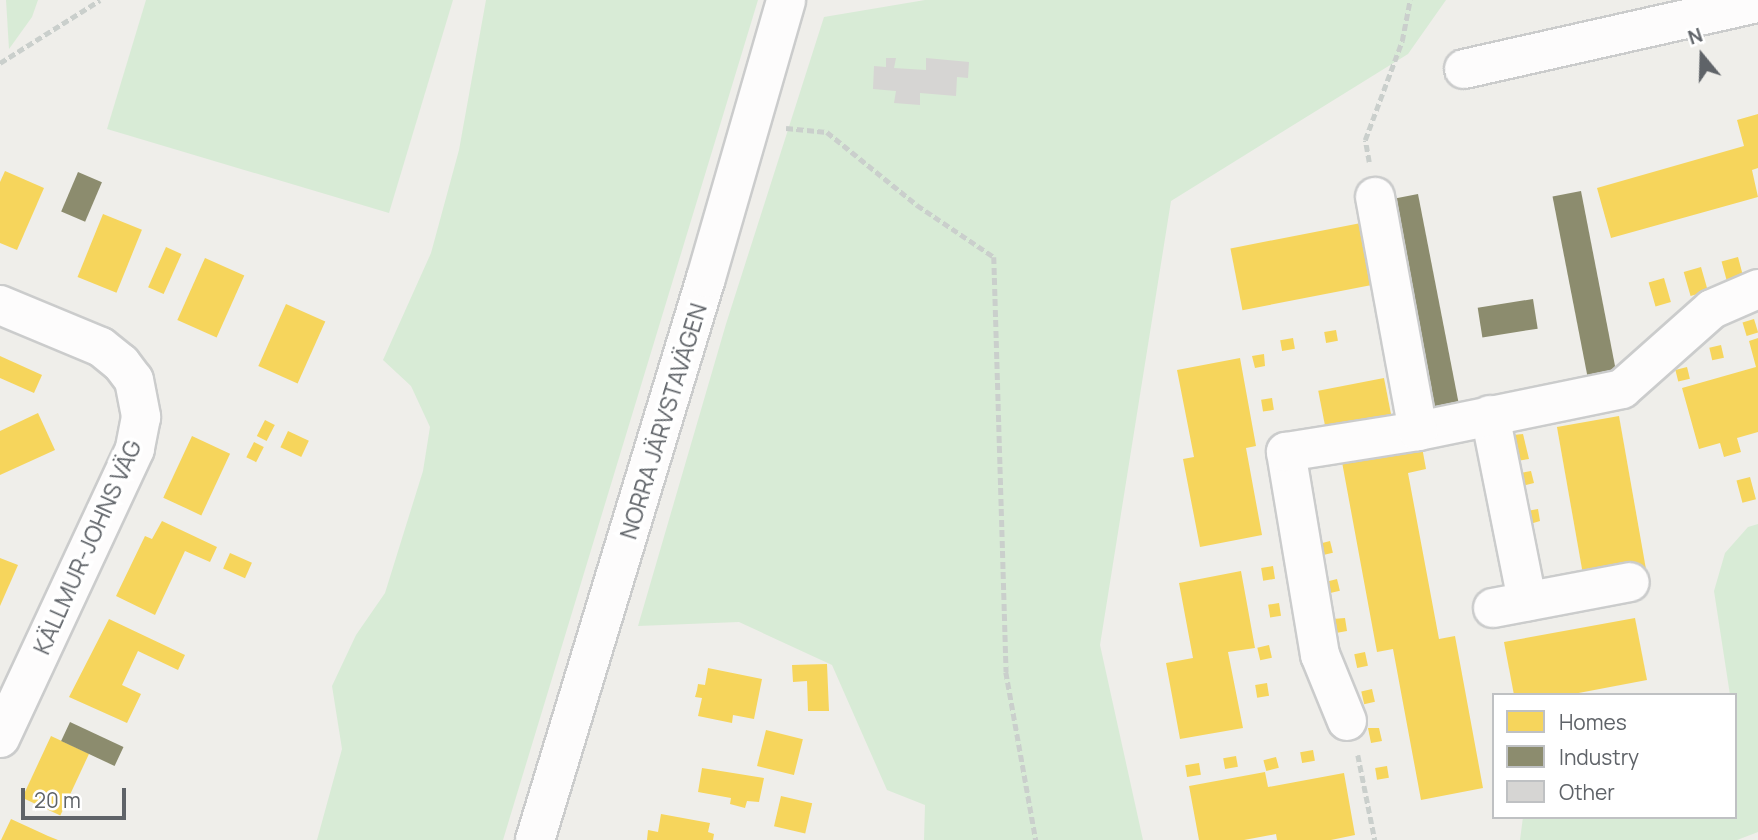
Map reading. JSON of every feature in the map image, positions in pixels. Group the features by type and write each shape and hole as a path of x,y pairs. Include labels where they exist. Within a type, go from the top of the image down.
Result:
{"street":[{"name":"NORRA JÄRVSTAVÄGEN","path":"535,840 706,278 786,0"},
{"path":"1464,69 1748,3"},
{"path":"1375,197 1418,431"},
{"path":"1347,721 1320,656 1286,452 1418,431 1622,389 1712,309 1758,289"},
{"name":"KÄLLMUR-JOHNS VÄG","path":"0,305 100,347 121,363 134,380 141,417 135,449 0,738"},
{"path":"1490,415 1510,604 1630,582"}],"path":[{"path":"0,63 100,0"},
{"path":"1375,197 1365,140 1402,41 1410,0"},
{"path":"748,125 827,132 917,205 993,257 1006,672 1036,840"},
{"path":"1347,721 1358,758 1375,840"}],"green space":[{"path":"6,0 38,0 32,17 9,49"},
{"path":"146,0 453,0 389,213 107,129"},
{"path":"486,0 758,0 503,840 317,840 342,749 332,686 356,635 385,593 423,471 430,427 411,386 383,360 431,253 459,150"},
{"path":"925,0 1446,0 1408,54 1171,201 1100,645 1143,840 924,840 925,805 887,790 832,665 739,622 638,626 726,324 824,17"},
{"path":"1758,524 1758,832 1737,840 1520,840 1523,819 1737,819 1737,693 1730,693 1714,591 1725,553 1748,527"}],"building: Homes":[{"path":"1758,114 1758,168 1752,170 1758,197 1611,238 1597,188 1744,146 1737,120"},
{"path":"5,171 44,188 17,250 0,243 0,182"},
{"path":"103,214 142,230 116,293 78,277"},
{"path":"1361,223 1373,285 1242,310 1230,248"},
{"path":"166,247 182,254 164,294 148,287"},
{"path":"1738,257 1744,280 1728,285 1722,261"},
{"path":"205,258 244,275 217,338 177,320"},
{"path":"1701,267 1708,291 1691,296 1684,272"},
{"path":"1664,278 1671,302 1656,306 1649,282"},
{"path":"286,304 325,321 298,384 258,366"},
{"path":"1754,319 1758,332 1747,336 1743,323"},
{"path":"1336,330 1338,341 1326,343 1324,332"},
{"path":"1293,338 1295,349 1282,351 1280,340"},
{"path":"1758,338 1758,432 1737,438 1741,452 1724,457 1720,443 1699,449 1682,388 1756,367 1749,341"},
{"path":"1721,345 1724,358 1712,360 1709,348"},
{"path":"1264,354 1265,366 1255,368 1252,356"},
{"path":"0,356 42,375 34,393 0,378"},
{"path":"1240,358 1256,446 1246,448 1262,535 1200,547 1183,459 1194,457 1177,370"},
{"path":"1687,367 1690,379 1678,382 1675,370"},
{"path":"1384,378 1392,419 1326,432 1318,391"},
{"path":"1272,398 1274,410 1263,412 1261,400"},
{"path":"38,413 55,450 0,475 0,431"},
{"path":"1619,416 1646,569 1584,580 1557,427"},
{"path":"265,420 275,425 267,441 257,436"},
{"path":"288,431 309,441 301,457 280,447"},
{"path":"1523,434 1529,459 1517,461 1513,435"},
{"path":"192,436 230,454 201,515 163,498"},
{"path":"254,442 264,447 256,462 246,457"},
{"path":"1422,447 1426,469 1408,473 1439,639 1455,636 1483,788 1421,800 1393,649 1377,652 1342,462"},
{"path":"1531,471 1534,483 1522,486 1520,473"},
{"path":"1750,477 1756,499 1742,503 1736,481"},
{"path":"1538,509 1540,521 1530,524 1527,511"},
{"path":"162,521 217,547 210,562 185,551 155,615 116,596 145,536 152,539"},
{"path":"1330,541 1333,553 1322,555 1319,544"},
{"path":"230,553 252,563 245,578 223,569"},
{"path":"0,558 18,565 0,606"},
{"path":"1273,566 1275,579 1263,581 1261,568"},
{"path":"1241,571 1255,648 1228,652 1243,728 1180,739 1166,663 1193,658 1179,583"},
{"path":"1337,579 1340,591 1329,593 1326,582"},
{"path":"1279,603 1281,616 1270,618 1268,605"},
{"path":"1345,618 1347,631 1336,633 1333,619"},
{"path":"1635,618 1647,680 1579,693 1514,693 1504,642"},
{"path":"109,619 185,655 178,670 138,651 122,685 141,694 127,723 69,697"},
{"path":"1269,645 1272,658 1260,660 1257,648"},
{"path":"1365,652 1368,666 1357,668 1354,654"},
{"path":"827,664 829,711 808,711 807,681 793,682 792,665"},
{"path":"708,668 762,679 754,719 733,715 732,723 698,716 702,698 695,697 698,684 705,685"},
{"path":"1267,683 1269,696 1257,698 1255,685"},
{"path":"1372,689 1375,702 1364,704 1361,691"},
{"path":"1368,728 1379,728 1382,741 1371,743"},
{"path":"766,730 803,739 794,775 757,766"},
{"path":"51,736 89,754 60,815 22,798"},
{"path":"1313,750 1315,761 1302,763 1300,752"},
{"path":"1236,756 1238,767 1225,769 1223,758"},
{"path":"1276,757 1279,768 1266,771 1263,760"},
{"path":"1199,763 1201,775 1187,777 1185,765"},
{"path":"1387,766 1389,778 1377,780 1375,768"},
{"path":"702,768 764,778 759,802 747,801 745,808 730,804 731,798 698,792"},
{"path":"1265,772 1268,787 1344,773 1355,835 1331,840 1277,840 1276,834 1244,840 1199,840 1189,786"},
{"path":"781,796 812,803 805,833 774,826"},
{"path":"661,814 710,823 708,832 714,834 713,840 647,840 648,830 658,832"},
{"path":"11,819 48,836 58,840 1,840"}],"building: Industry":[{"path":"78,172 102,182 85,222 61,212"},
{"path":"1581,191 1616,373 1588,378 1553,197"},
{"path":"1418,194 1459,403 1429,409 1389,200"},
{"path":"1533,299 1538,329 1482,337 1478,308"},
{"path":"70,722 123,747 115,766 61,741"}],"building: Other":[{"path":"886,58 896,58 894,68 926,70 926,58 969,62 968,78 957,77 956,96 920,93 920,105 894,103 896,91 873,89 874,66 886,67"}]}
